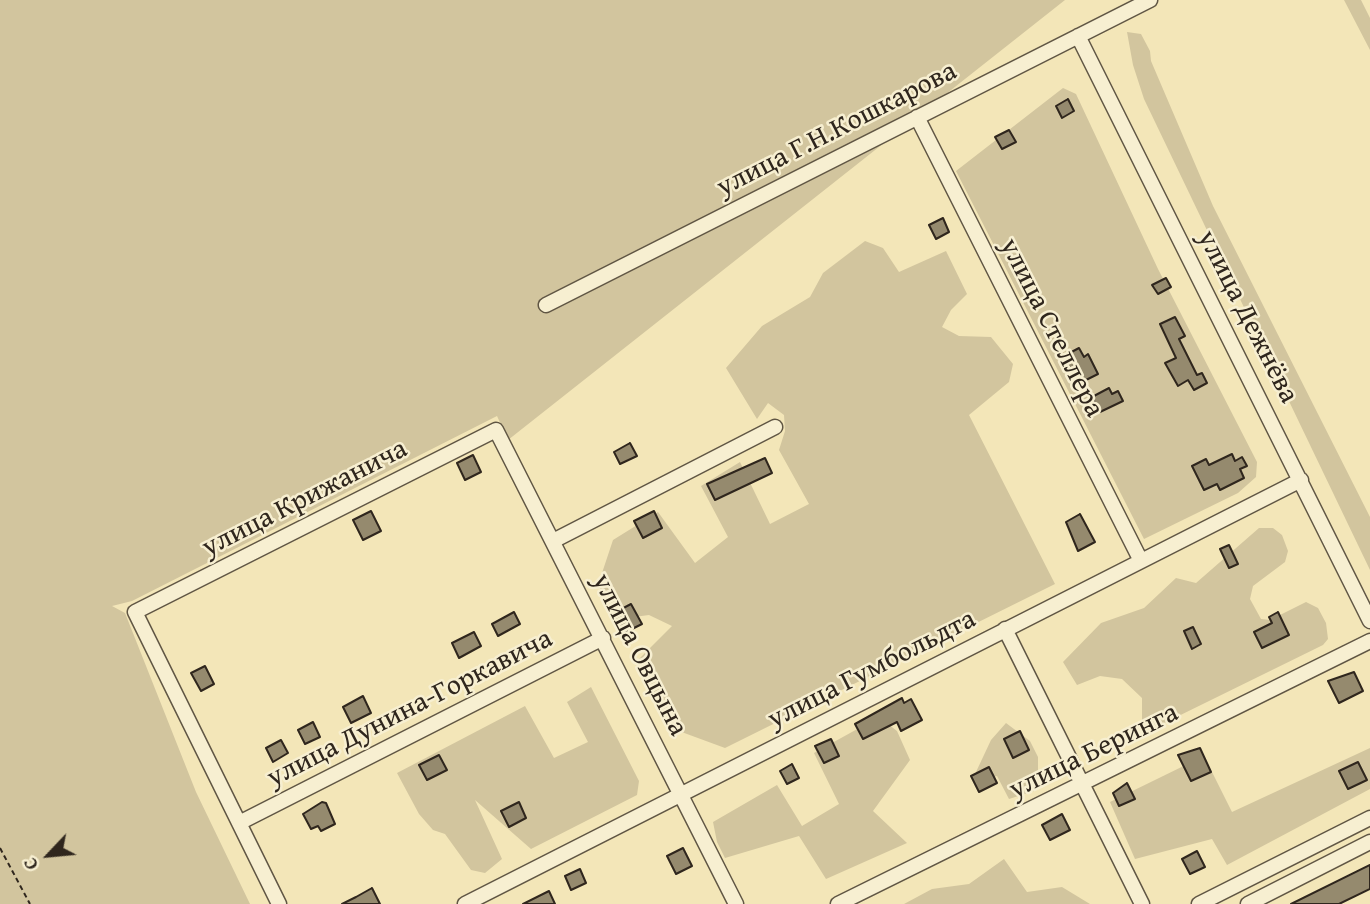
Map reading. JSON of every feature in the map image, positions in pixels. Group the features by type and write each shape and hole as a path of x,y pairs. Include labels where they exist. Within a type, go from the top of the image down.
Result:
{"street":[{"name":"улица Г.Н.Кошкарова","path":"546,305 1150,0"},
{"name":"улица Дежнёва","path":"1078,36 1370,621"},
{"name":"улица Стеллера","path":"917,117 1141,561"},
{"path":"553,541 775,427"},
{"name":"улица Овцына","path":"496,430 736,904"},
{"name":"улица Крижанича","path":"239,823 135,611 496,430"},
{"name":"улица Гумбольдта","path":"465,904 683,796 1301,480"},
{"path":"1005,629 1142,904"},
{"name":"улица Дунина-Горкавича","path":"239,823 603,638"},
{"name":"улица Беринга","path":"838,904 1083,785 1370,640"},
{"path":"1199,904 1370,818"},
{"path":"239,823 279,904"},
{"path":"1248,904 1370,842"}],"path":[{"path":"0,848 30,904"}],"shaded area":[{"path":"0,0 1065,0 508,440 497,416 132,601 112,606 125,613 196,792 250,904 0,904"},
{"path":"1344,0 1361,0 1370,18 1370,50"},
{"path":"1127,32 1141,34 1150,51 1151,61 1213,206 1370,517 1370,570 1144,99 1133,65"},
{"path":"1063,88 1076,94 1158,269 1257,462 1256,477 1238,493 1144,539 956,171"},
{"path":"865,241 883,248 899,272 946,251 967,294 951,310 942,327 959,336 991,337 1013,364 1009,382 969,415 1055,584 725,748 668,727 639,659 672,626 649,615 619,619 598,585 613,540 658,512 695,563 728,537 701,486 740,462 770,524 809,504 779,450 785,431 784,415 768,403 757,419 726,368 762,326 810,297 823,273"},
{"path":"1259,528 1273,528 1282,535 1288,551 1285,562 1253,586 1250,599 1261,619 1270,620 1306,602 1318,608 1326,623 1328,639 1323,645 1150,730 1142,719 1142,698 1122,679 1100,676 1077,685 1063,662 1101,623 1144,608 1176,578 1196,583"},
{"path":"591,687 639,781 637,795 531,849 475,800 502,859 485,873 471,870 445,834 433,830 419,814 397,773 525,706 554,758 588,742 567,702"},
{"path":"879,717 897,731 910,760 873,811 907,843 826,879 799,836 725,858 717,842 713,822 777,785 802,826 839,804 814,753"},
{"path":"1006,723 1030,741 1038,757 1038,774 1030,783 1034,791 1009,799 997,776 976,783 976,772 991,740"},
{"path":"1370,748 1370,789 1227,865 1212,839 1135,859 1110,802 1204,756 1232,812"},
{"path":"1004,859 1027,892 1062,887 1090,904 904,904 932,889 969,884"}],"building":[{"path":"1068,99 1074,111 1062,118 1056,106"},
{"path":"1009,130 1016,142 1002,149 995,137"},
{"path":"943,218 949,232 936,239 929,225"},
{"path":"1166,278 1171,287 1158,294 1152,285"},
{"path":"1175,317 1185,336 1179,339 1197,375 1202,373 1207,383 1194,390 1188,380 1178,386 1165,363 1176,358 1160,324"},
{"path":"1079,348 1084,357 1088,354 1098,374 1078,384 1064,356"},
{"path":"1109,388 1112,394 1118,391 1123,401 1100,412 1092,397"},
{"path":"630,443 637,456 620,464 614,452"},
{"path":"1232,454 1235,461 1242,457 1247,466 1240,469 1244,478 1220,490 1217,484 1204,490 1192,466 1206,459 1209,465"},
{"path":"473,455 481,472 465,480 457,463"},
{"path":"765,458 772,473 715,500 707,484"},
{"path":"371,511 381,531 363,540 353,520"},
{"path":"654,511 662,528 643,538 634,521"},
{"path":"1080,514 1095,542 1078,551 1066,522"},
{"path":"1229,545 1238,564 1229,568 1220,549"},
{"path":"631,604 642,624 622,634 612,614"},
{"path":"514,612 520,624 498,636 492,624"},
{"path":"1278,612 1289,635 1262,648 1254,632 1272,623 1269,617"},
{"path":"1193,627 1201,644 1192,649 1184,631"},
{"path":"474,632 481,646 459,658 452,643"},
{"path":"205,666 214,684 201,691 191,673"},
{"path":"1354,672 1363,691 1339,703 1328,681"},
{"path":"363,696 371,713 351,723 343,707"},
{"path":"902,698 904,703 911,699 922,720 901,731 897,722 863,739 855,724"},
{"path":"313,722 320,737 305,744 298,730"},
{"path":"1020,731 1029,750 1013,758 1004,739"},
{"path":"831,739 839,756 824,763 815,746"},
{"path":"281,740 288,753 273,762 266,748"},
{"path":"1200,748 1211,772 1191,781 1178,755"},
{"path":"439,755 447,770 427,780 419,765"},
{"path":"1358,762 1367,780 1348,789 1339,771"},
{"path":"792,764 799,778 787,784 780,771"},
{"path":"989,767 997,783 979,792 971,776"},
{"path":"1127,783 1135,799 1119,806 1113,793"},
{"path":"322,802 326,803 335,824 321,831 318,826 311,829 303,814"},
{"path":"519,802 526,818 509,827 501,811"},
{"path":"1062,814 1070,830 1050,840 1042,825"},
{"path":"683,848 692,866 676,874 667,856"},
{"path":"1197,851 1205,867 1190,874 1182,859"},
{"path":"1370,865 1370,889 1339,904 1291,904"},
{"path":"580,869 586,883 571,890 565,876"},
{"path":"372,888 380,904 342,904 356,897"},
{"path":"549,891 555,904 523,904"}]}
